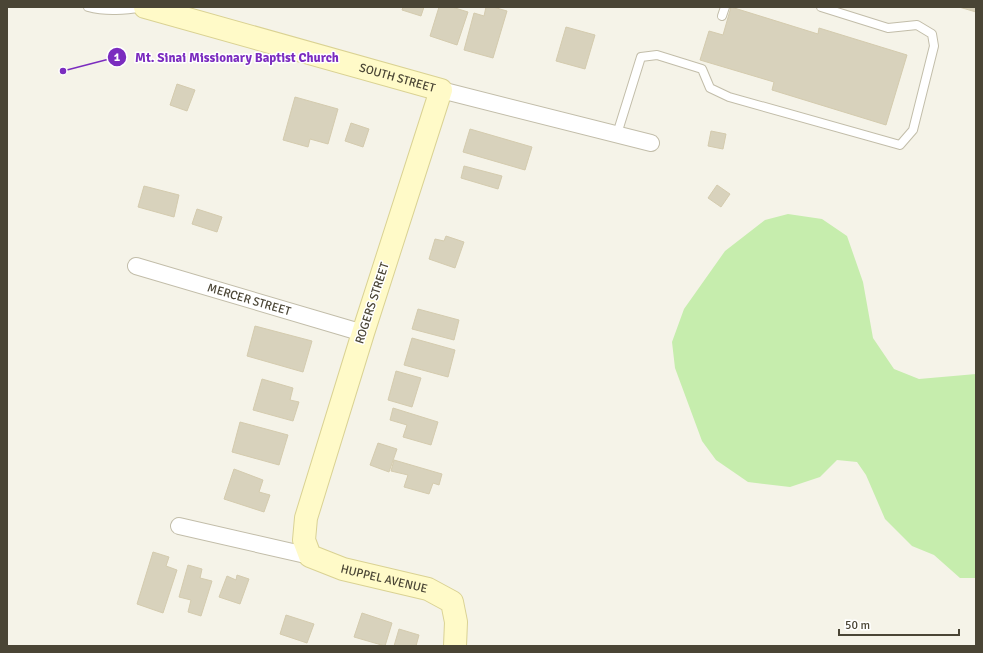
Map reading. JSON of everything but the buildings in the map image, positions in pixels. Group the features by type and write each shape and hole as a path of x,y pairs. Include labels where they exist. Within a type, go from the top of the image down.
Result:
{"street":[{"name":"SOUTH STREET","path":"145,7 441,90 651,143"},
{"name":"ROGERS STREET","path":"310,556 304,540 306,518 363,333 441,90"},
{"name":"MERCER STREET","path":"136,266 363,333"},
{"path":"180,526 310,556"},
{"name":"HUPPEL AVENUE","path":"310,556 344,569 428,589 452,602 456,622 454,646"}],"lane":[{"path":"88,7 98,10 121,10 145,7"},
{"path":"722,16 725,7"},
{"path":"617,134 642,57 657,55 702,69 710,88 729,97 900,145 913,130 934,46 932,34 917,25 888,28 821,7"}],"green space":[{"path":"788,214 822,219 847,236 863,282 873,338 894,369 919,379 976,374 976,578 960,578 934,555 912,546 885,519 866,475 857,462 837,460 820,477 790,487 748,482 716,460 702,441 675,368 672,342 684,309 725,251 765,220"}],"place":[{"name":"Mt. Sinai Missionary Baptist Church","path":"63,71"}]}
